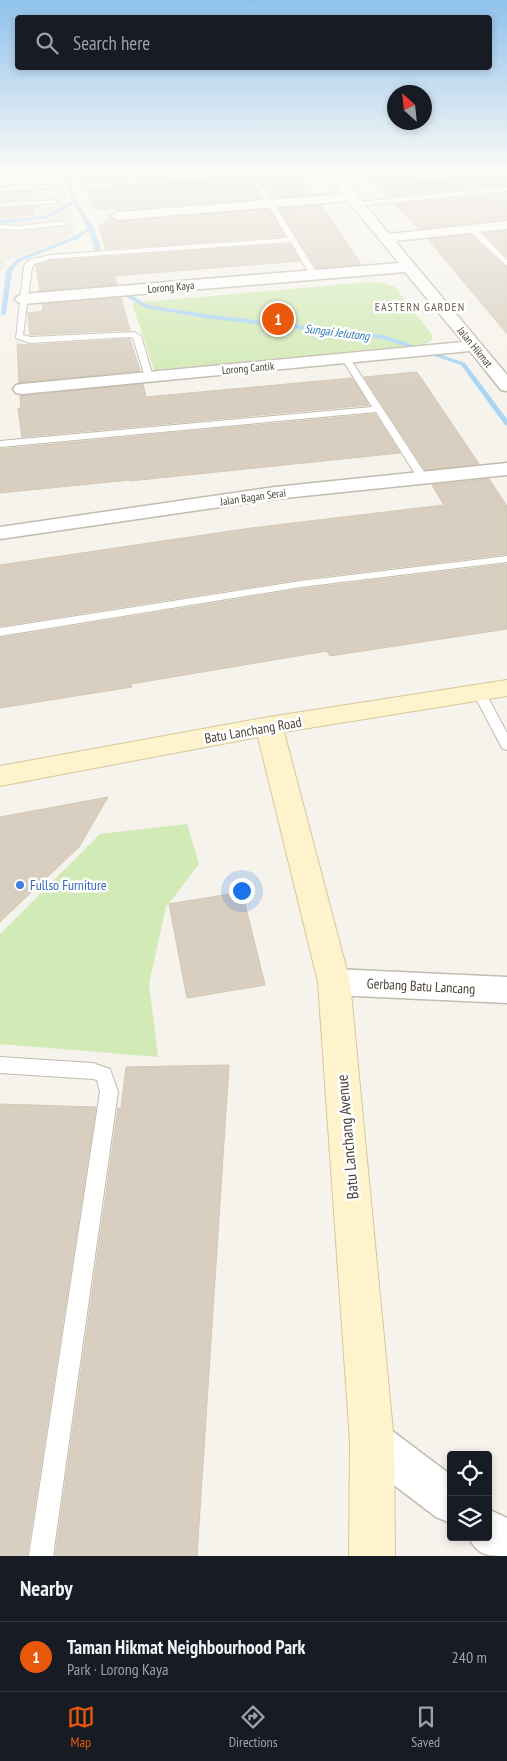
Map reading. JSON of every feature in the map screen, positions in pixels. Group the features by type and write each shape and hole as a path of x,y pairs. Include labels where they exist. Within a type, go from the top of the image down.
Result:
{"street":[{"name":"Jalan Hikmat","path":"388,241 507,386"},
{"name":"Lorong Kaya","path":"22,299 409,267"},
{"name":"Lorong Cantik","path":"22,390 474,346"},
{"name":"Jalan Bagan Serai","path":"0,533 275,493 507,469"},
{"name":"Batu Lanchang Road","path":"0,776 270,726 507,688"},
{"name":"Batu Lanchang Avenue","path":"270,726 334,982 372,1442 372,1556"},
{"name":"Gerbang Batu Lancang","path":"334,982 507,990"},
{"path":"372,1442 447,1499"},
{"path":"492,1534 507,1545"}],"lane":[{"path":"149,377 137,336 131,334 30,340 19,336 22,299 28,266 32,262 50,257 285,241"},
{"path":"293,241 314,275"},
{"path":"484,241 507,264"},
{"path":"346,359 423,478"},
{"path":"2,444 379,409"},
{"path":"0,632 301,584 507,559"},
{"path":"479,693 507,745"},
{"path":"0,1065 93,1071 104,1074 109,1092 42,1556"}],"shaded area":[{"path":"0,241 63,241 6,261 0,273"}],"green space":[{"path":"369,282 383,283 395,287 432,335 432,340 425,344 154,370 132,303"},
{"path":"187,824 199,864 166,907 149,984 158,1057 0,1044 0,934 100,834"}],"building":[{"path":"103,241 221,241 106,249"},
{"path":"299,241 346,241 361,264 316,268"},
{"path":"429,241 476,241 507,268 507,334"},
{"path":"491,241 507,241 507,257"},
{"path":"290,244 300,261 114,276 117,284 40,291 36,266 50,261"},
{"path":"121,298 130,330 30,335 28,313 43,311 42,304"},
{"path":"130,339 140,371 19,383 17,344 30,345"},
{"path":"417,372 479,464 425,470 364,377"},
{"path":"352,378 369,405 22,437 18,408 21,408 20,396 143,384 146,397"},
{"path":"375,414 400,453 0,493 0,449"},
{"path":"489,479 507,506 507,554 301,579 0,626 0,565 251,528 444,505 432,485"},
{"path":"507,564 507,629 330,656 327,651 131,684 132,687 0,708 0,638 301,589"},
{"name":"Fullso Furniture","path":"108,797 79,847 0,922 0,817"},
{"path":"242,892 265,985 187,998 169,904"},
{"path":"229,1065 197,1556 55,1556 118,1108 121,1108 126,1067"},
{"path":"0,1104 96,1107 27,1556 0,1556"}],"waterway":[{"name":"Sungai Jelutong","path":"3,314 9,271 17,261 68,241"},
{"name":"Sungai Jelutong","path":"95,241 109,285 146,306 204,316 384,337 463,364 507,424"}],"place":[{"name":"Taman Hikmat Neighbourhood Park","path":"278,319"},
{"name":"Fullso Furniture","path":"20,885"}],"district":[{"name":"EASTERN GARDEN","path":"420,306"}]}
